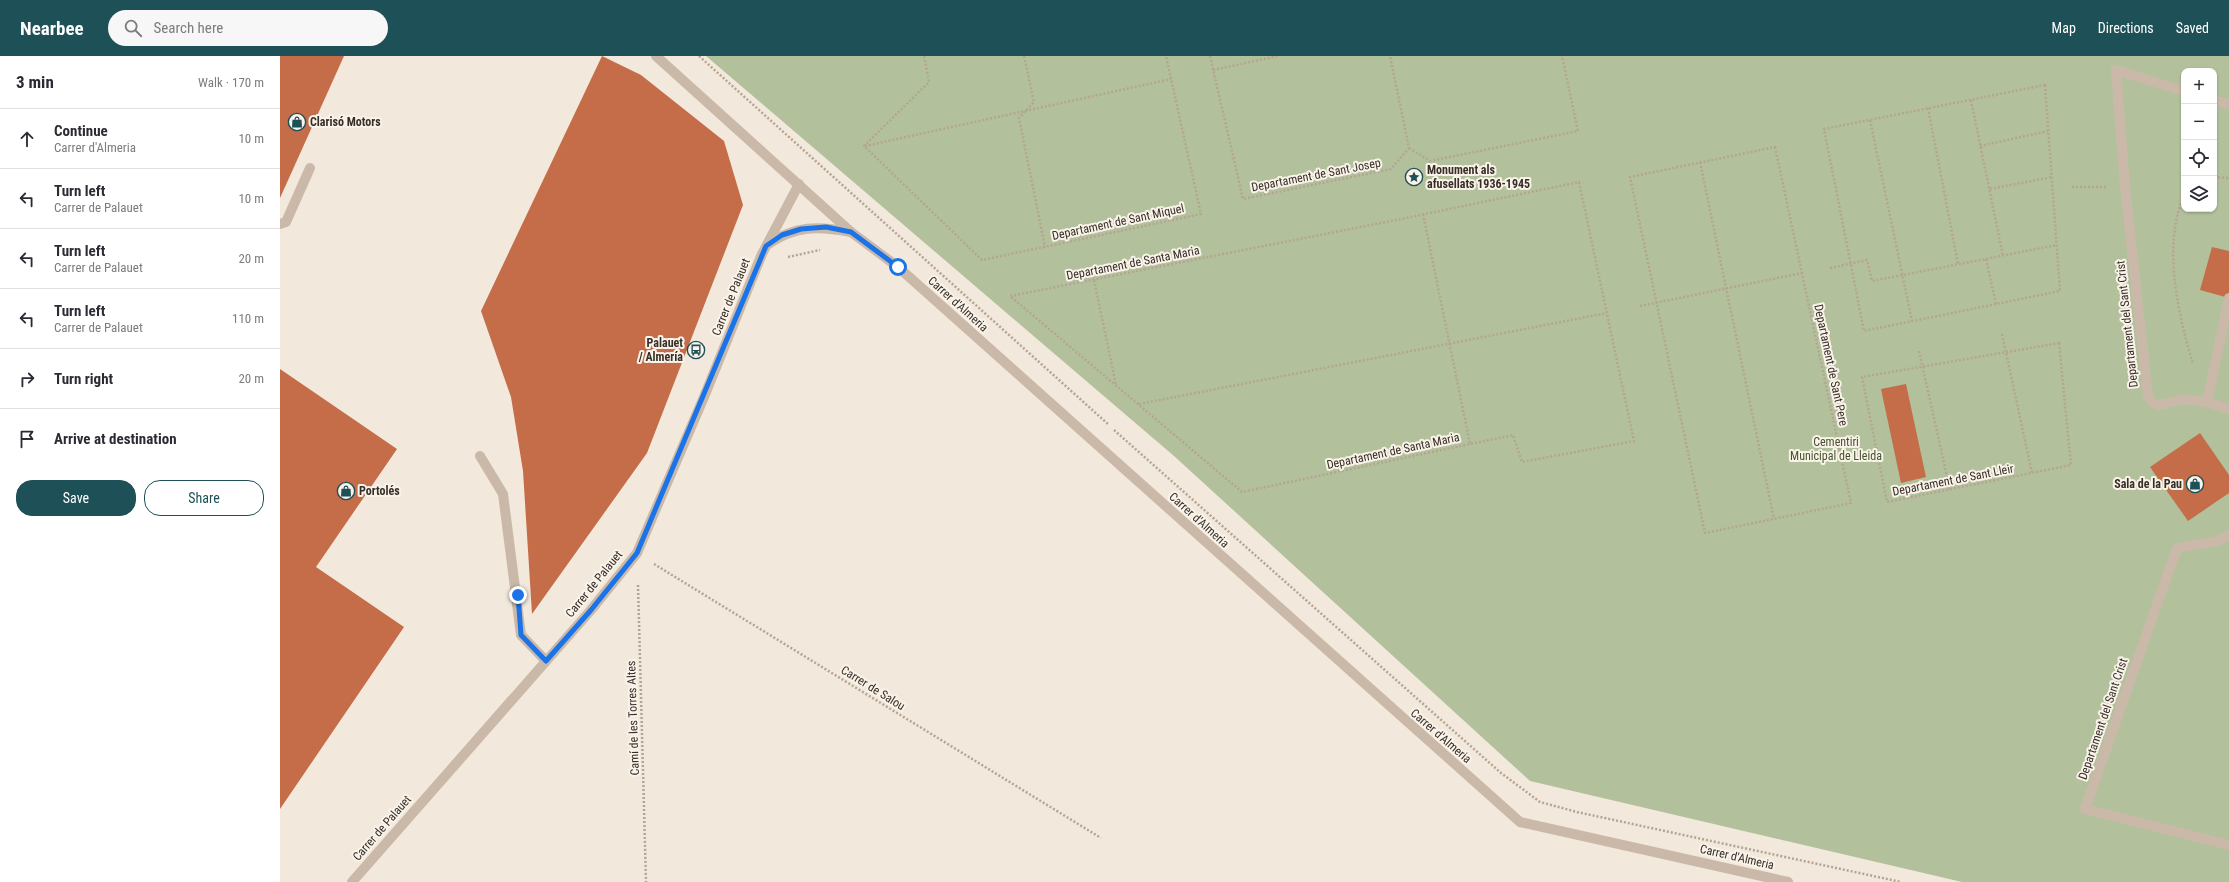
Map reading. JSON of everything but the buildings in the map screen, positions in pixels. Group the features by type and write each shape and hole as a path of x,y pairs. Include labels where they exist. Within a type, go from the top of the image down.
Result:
{"street":[{"name":"Carrer d'Almeria","path":"656,56 851,232 898,267 1520,822 1788,882"},
{"name":"Departament del Sant Crist","path":"2181,90 2116,70 2125,187 2148,396 2152,402 2160,405 2185,399 2207,402 2229,409"},
{"path":"2217,101 2229,104"},
{"path":"280,224 286,222 310,168"},
{"name":"Carrer de Palauet","path":"352,882 591,610 637,553 766,246 799,184"},
{"path":"766,246 782,235 801,229 826,227 851,232"},
{"path":"2207,402 2229,298"},
{"path":"480,456 503,494 521,635 546,661"},
{"name":"Departament del Sant Crist","path":"2229,535 2217,541 2178,548 2085,809 2229,845"}],"path":[{"path":"698,56 1110,426 1501,773 1528,794 1540,802 1577,812 1901,882"},
{"path":"864,146 929,82 924,56"},
{"name":"Departament de Sant Miquel","path":"1024,56 1034,102 1019,118 1045,247"},
{"name":"Departament de Sant Miquel","path":"864,146 982,260 1201,214 1166,56"},
{"name":"Departament de Sant Josep","path":"1210,56 1243,199 1391,169 1409,148"},
{"path":"1213,70 1278,56"},
{"path":"1390,56 1409,148 1430,161 1578,131 1562,56"},
{"path":"864,146 1171,79"},
{"path":"2045,85 2060,291 1864,330 1824,129 1971,100 2045,85"},
{"path":"1971,100 2003,256"},
{"path":"1928,108 1958,264"},
{"path":"1870,120 1912,321"},
{"path":"1980,146 2049,131"},
{"name":"Departament de Sant Pere","path":"1775,147 1802,273 1850,503 1705,533 1630,177 1775,147"},
{"path":"1700,162 1774,519"},
{"path":"1990,190 2052,176"},
{"path":"2217,177 2229,178"},
{"name":"Departament de Santa Maria","path":"1579,182 1634,441 1522,462 1514,435 1242,492 1010,296 1094,280 1579,182"},
{"path":"2072,187 2125,187"},
{"path":"2181,203 2174,228 2175,282 2183,330 2194,366"},
{"name":"Departament de Santa Maria","path":"1423,214 1470,444"},
{"path":"1830,268 1867,260 1872,281 2057,245"},
{"path":"1986,259 1996,304"},
{"path":"1640,306 1802,273"},
{"path":"1094,280 1116,386"},
{"path":"1138,404 1607,313"},
{"name":"Departament de Sant Lleir","path":"2002,334 2032,473"},
{"name":"Departament de Sant Lleir","path":"2059,343 2070,465 1886,502 1862,377 2006,352 2059,343"},
{"path":"1919,351 1950,490"},
{"name":"Carrer de Salou","path":"637,553 1101,838"},
{"name":"Camí de les Torres Altes","path":"637,553 646,882"}],"green space":[{"name":"Cementiri Municipal de Lleida","path":"706,56 2229,56 2229,882 1962,882 1530,781 1174,456"}],"place":[{"name":"Clarisó Motors","path":"297,122"},
{"name":"Monument als afusellats 1936-1945","path":"1414,177"},
{"name":"Palauet / Almería","path":"696,350"},
{"name":"Sala de la Pau","path":"2195,484"},
{"name":"Portolés","path":"346,491"}],"route":[{"path":"518,595 521,635 546,661 591,610 637,553 704,397 766,246 782,235 801,229 826,227 851,232 898,267"}]}
